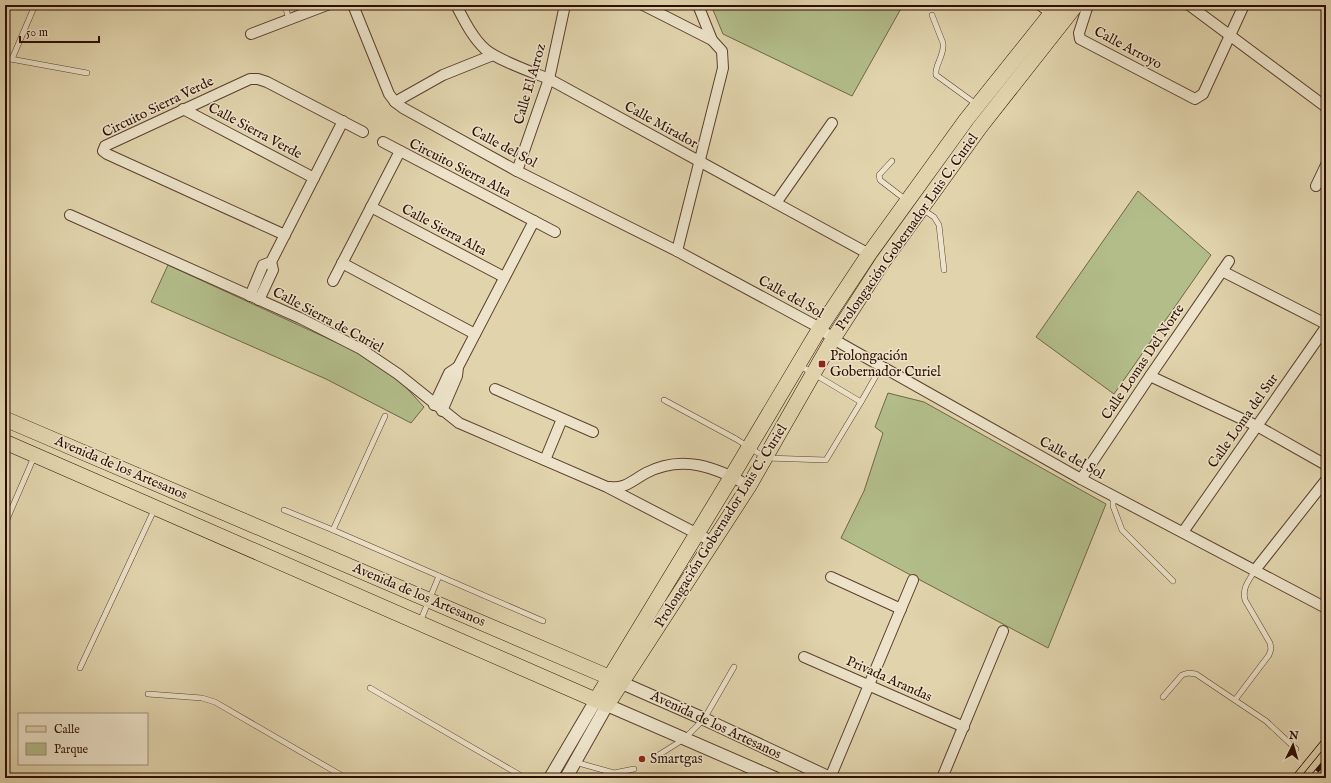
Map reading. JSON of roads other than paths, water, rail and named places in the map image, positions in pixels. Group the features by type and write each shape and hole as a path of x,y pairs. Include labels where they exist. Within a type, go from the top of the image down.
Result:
{"main road":[{"name":"Prolongación Gobernador Luis C. Curiel","path":"602,703 697,533 820,328 869,254 915,205 980,127 1076,5"},
{"name":"Prolongación Gobernador Luis C. Curiel","path":"616,680 714,542 766,458 833,339 882,264 915,205 978,105 1050,8"},
{"name":"Avenida de los Artesanos","path":"5,418 616,680"},
{"path":"35,455 46,436"},
{"name":"Avenida de los Artesanos","path":"5,442 602,703"},
{"path":"155,507 164,486"}],"street":[{"path":"250,34 327,5"},
{"path":"352,5 394,102 443,75 494,55"},
{"name":"Calle Mirador","path":"456,5 478,40 485,49 494,55 549,79 869,254"},
{"name":"Calle El Arroz","path":"517,171 549,79 565,5"},
{"path":"643,5 712,40"},
{"path":"677,251 723,68 722,52 712,40 698,5"},
{"name":"Calle Arroyo","path":"1088,5 1078,32 1080,39 1195,99 1203,94 1230,36"},
{"path":"1189,5 1326,107"},
{"path":"1230,36 1244,5"},
{"name":"Circuito Sierra Verde","path":"285,235 107,154 103,151 105,146 250,79 258,79 267,82 363,132"},
{"name":"Calle del Sol","path":"394,102 517,171 677,251 820,328 833,339 881,367 1081,480 1326,607"},
{"name":"Calle Sierra Verde","path":"183,109 314,178"},
{"path":"254,298 264,265 271,262 343,121"},
{"path":"776,203 832,123"},
{"path":"383,142 400,151"},
{"name":"Circuito Sierra Alta","path":"333,280 400,151 555,232"},
{"path":"1316,186 1326,165"},
{"name":"Calle Sierra Alta","path":"371,207 504,277"},
{"name":"Calle Sierra de Curiel","path":"70,215 300,318 361,350 398,374 438,408 459,423 607,487 714,542"},
{"path":"438,408 449,373 458,367 534,221"},
{"name":"Calle Lomas Del Norte","path":"1081,480 1229,261"},
{"path":"342,263 475,334"},
{"path":"1222,271 1326,325"},
{"name":"Calle Loma del Sur","path":"1183,532 1326,325"},
{"path":"1150,376 1256,426 1326,465"},
{"path":"495,389 592,432"},
{"path":"545,460 562,419"},
{"path":"607,487 622,487 653,469 680,463 707,467 732,476 749,486"},
{"path":"1254,570 1326,480"},
{"path":"831,577 901,609"},
{"path":"830,778 913,580"},
{"path":"942,778 1003,631"},
{"name":"Privada Arandas","path":"804,657 964,726"},
{"name":"Avenida de los Artesanos","path":"616,680 830,778"},
{"name":"Avenida de los Artesanos","path":"602,703 775,778"},
{"name":"Prolongación Gobernador Luis C. Curiel","path":"550,778 563,756 602,703"},
{"name":"Prolongación Gobernador Luis C. Curiel","path":"566,778 602,703"}],"lane":[{"path":"12,59 35,5"},
{"path":"285,5 289,20"},
{"path":"932,15 944,48 936,75 978,105"},
{"path":"5,58 87,73"},
{"path":"892,161 879,175 879,178 915,205 934,217 938,225 944,270"},
{"path":"798,365 814,373 861,402"},
{"path":"664,400 766,458 826,460 881,367"},
{"path":"333,530 384,416"},
{"path":"5,524 35,455"},
{"path":"1113,496 1113,506 1122,530 1173,581"},
{"path":"80,668 155,507"},
{"path":"284,510 544,621"},
{"path":"1235,700 1269,655 1271,649 1270,643 1244,600 1243,592 1254,570"},
{"path":"419,622 439,576"},
{"path":"657,756 684,739 704,719 734,667"},
{"path":"1163,697 1182,676 1188,673 1196,674 1266,721 1296,749"},
{"path":"370,688 525,778"},
{"path":"148,694 202,698 215,702 346,778"},
{"path":"563,756 575,762 614,773 634,770"}],"tram line":[{"path":"1291,778 1326,735"},
{"path":"1300,778 1326,746"}],"railway":[{"path":"1311,778 1326,760"}],"place":[{"name":"Prolongación Gobernador Curiel","path":"822,364"},
{"name":"Smartgas","path":"642,759"}]}
